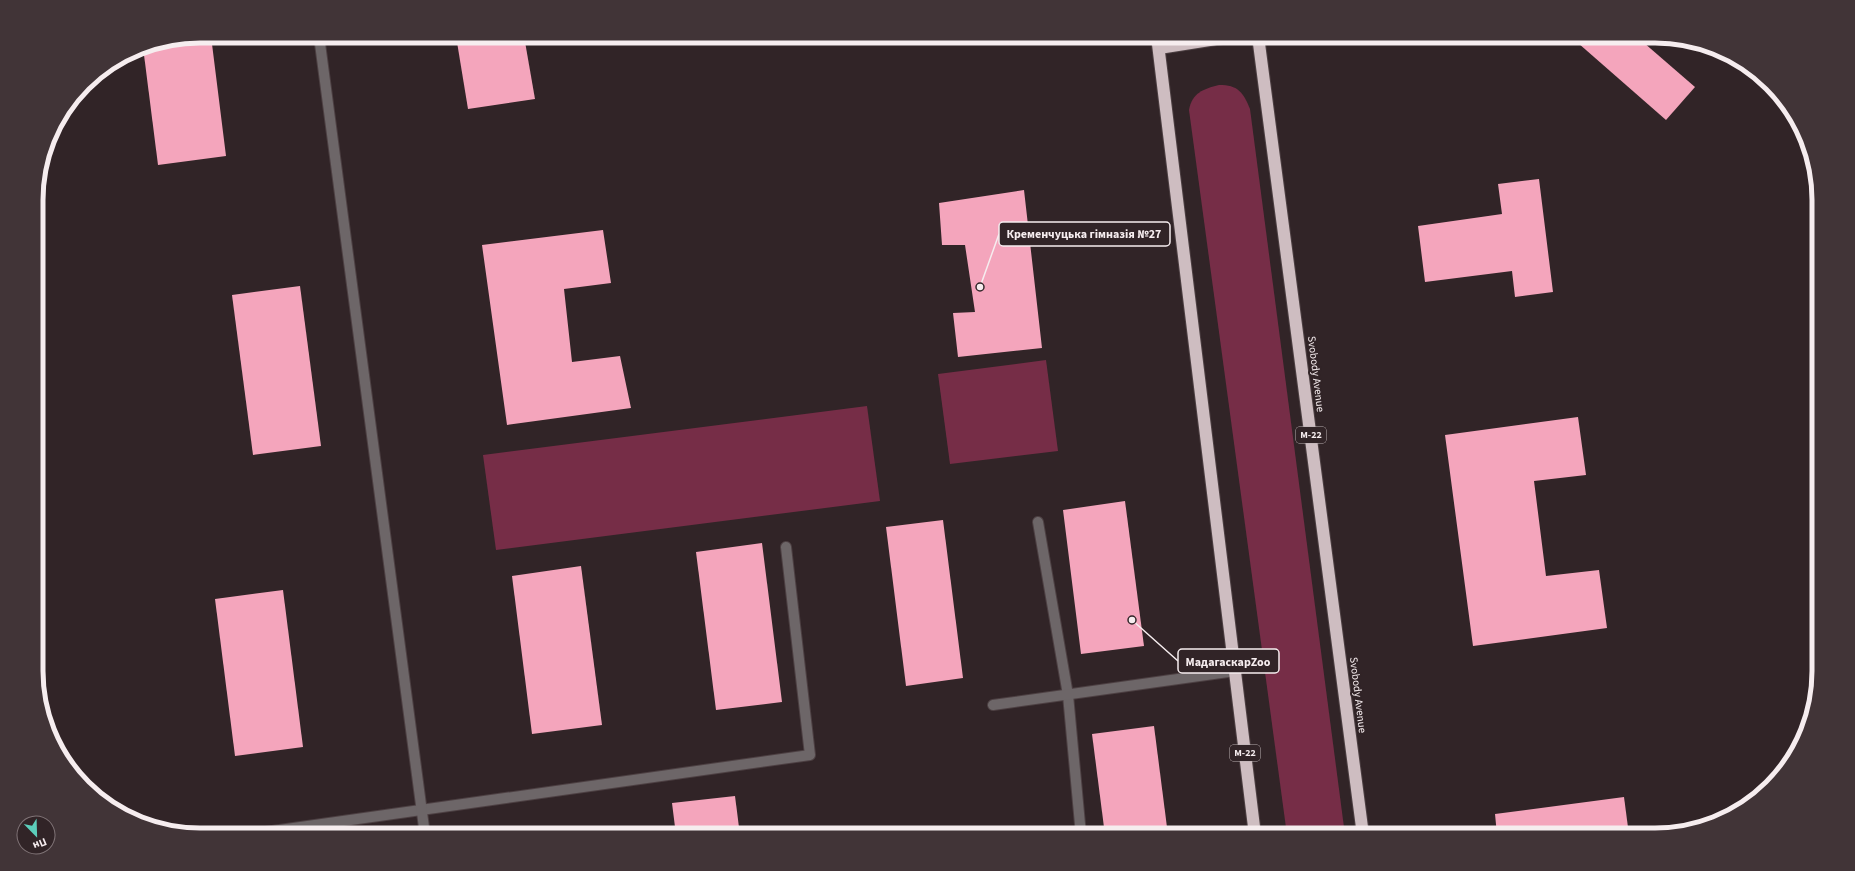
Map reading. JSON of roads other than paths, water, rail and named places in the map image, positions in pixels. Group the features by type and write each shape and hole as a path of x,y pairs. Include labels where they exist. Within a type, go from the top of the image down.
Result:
{"highway":[{"name":"М-22","path":"1158,43 1254,828"},
{"name":"Svobody Avenue","path":"1259,43 1362,828"}],"street":[{"path":"320,43 424,828"},
{"path":"1038,522 1068,695 1080,828"},
{"path":"294,828 810,755 786,547"},
{"path":"993,705 1235,671"}],"place":[{"name":"Кременчуцька гімназія №27","path":"980,287"},
{"name":"МадагаскарZoo","path":"1132,620"}]}
